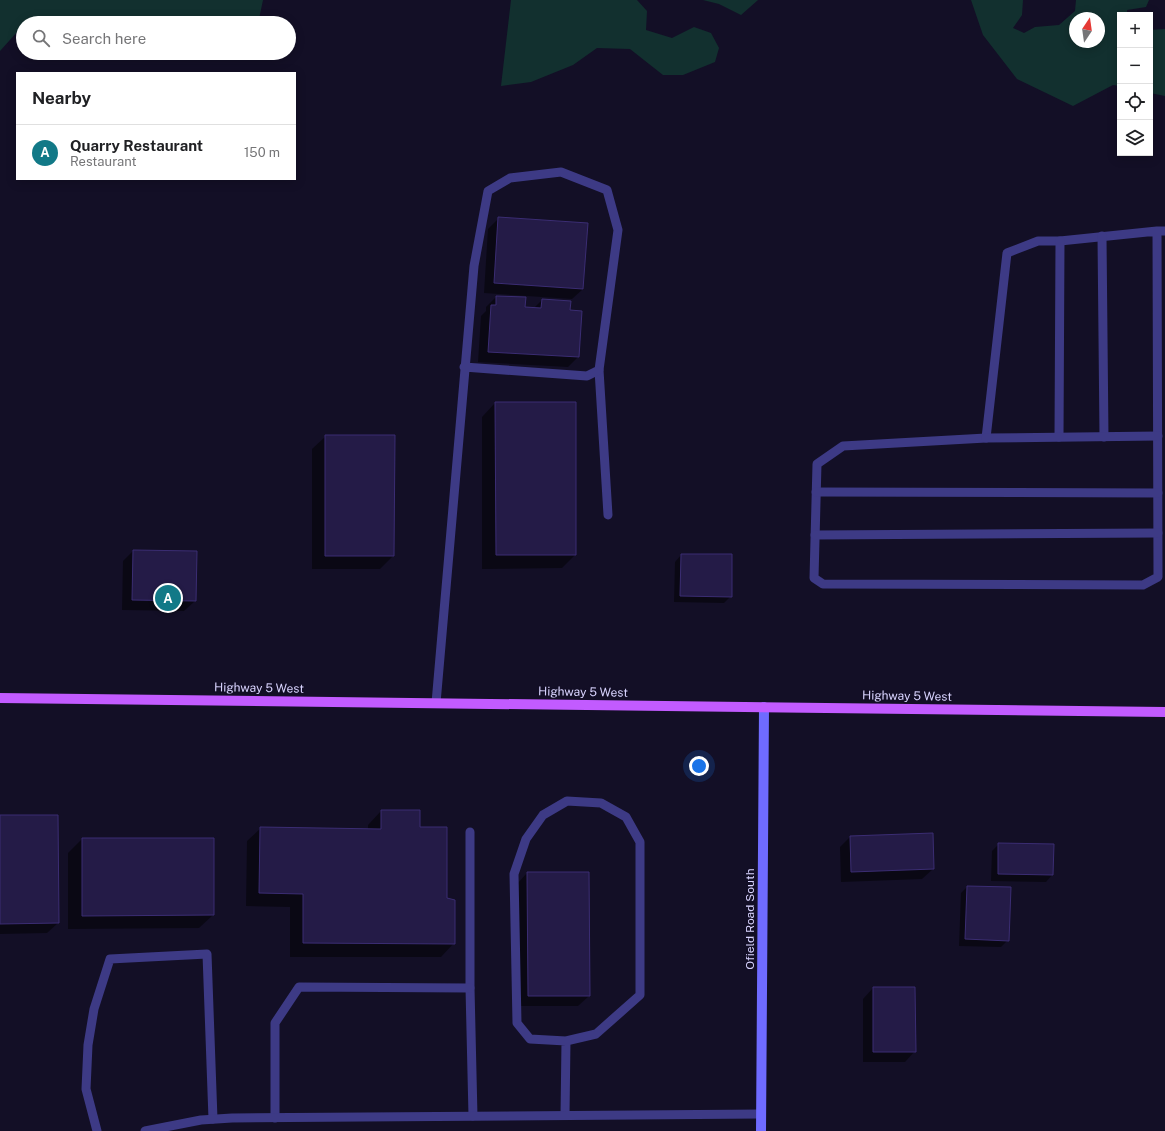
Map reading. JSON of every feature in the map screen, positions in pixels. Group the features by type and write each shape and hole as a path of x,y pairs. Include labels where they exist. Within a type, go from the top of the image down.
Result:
{"main road":[{"name":"Highway 5 West","path":"0,698 1165,712"}],"street":[{"name":"Ofield Road South","path":"761,1131 764,707"}],"lane":[{"path":"436,703 464,367 474,266 488,190 510,178 561,172 607,190 618,230 599,370 608,516"},
{"path":"986,438 1007,253 1038,241 1060,241 1161,231 1158,436 1158,577 1143,585 823,584 814,578 817,464 843,446 986,438 1158,436"},
{"path":"1102,236 1104,437"},
{"path":"1059,437 1060,241"},
{"path":"464,367 588,376 599,370"},
{"path":"816,492 1158,493"},
{"path":"815,536 1158,533"},
{"path":"567,801 600,803 626,817 640,842 640,994 596,1034 566,1041 530,1039 517,1023 514,874 526,839 543,815 567,801"},
{"path":"470,832 470,988 473,1116"},
{"path":"97,1131 86,1088 88,1045 94,1009 110,959 207,954 213,1119"},
{"path":"275,1118 275,1023 299,987 470,988"},
{"path":"565,1115 566,1041"},
{"path":"145,1131 213,1119 232,1118 761,1114"}],"green space":[{"path":"0,0 263,0 260,16 16,16 16,33 0,51"},
{"path":"511,0 637,0 647,11 646,30 672,38 694,27 711,33 719,48 715,62 683,75 663,75 630,49 597,48 573,65 531,82 501,86"},
{"path":"703,0 758,0 741,15 719,4"},
{"path":"971,0 1023,0 1022,15 1013,28 1024,33 1035,27 1059,25 1069,16 1069,48 1105,48 1105,12 1074,12 1076,0 1149,0 1146,7 1127,10 1127,12 1117,12 1117,86 1113,85 1073,106 1017,79 983,35"},
{"path":"1165,29 1165,96 1153,94 1153,30"}],"building":[{"path":"498,217 588,223 583,289 494,283"},
{"path":"496,296 526,297 525,307 541,308 542,299 571,301 570,310 582,311 579,357 488,352 491,305 496,305"},
{"path":"495,402 576,402 576,555 496,555"},
{"path":"325,435 395,435 394,556 325,556"},
{"path":"133,550 197,551 196,601 132,600"},
{"path":"681,554 732,554 732,597 680,596"},
{"path":"381,810 420,810 420,827 447,827 447,898 455,900 455,944 303,943 303,894 259,893 260,827 381,829"},
{"path":"0,815 58,815 59,923 0,924"},
{"path":"933,833 934,869 851,872 850,836"},
{"path":"82,838 214,838 214,915 82,916"},
{"path":"998,843 1054,844 1053,875 998,874"},
{"path":"527,872 589,872 590,996 528,996"},
{"path":"967,886 1011,887 1009,941 965,939"},
{"path":"873,987 915,987 916,1052 873,1052"}],"place":[{"name":"Quarry Restaurant","path":"168,598"}]}
